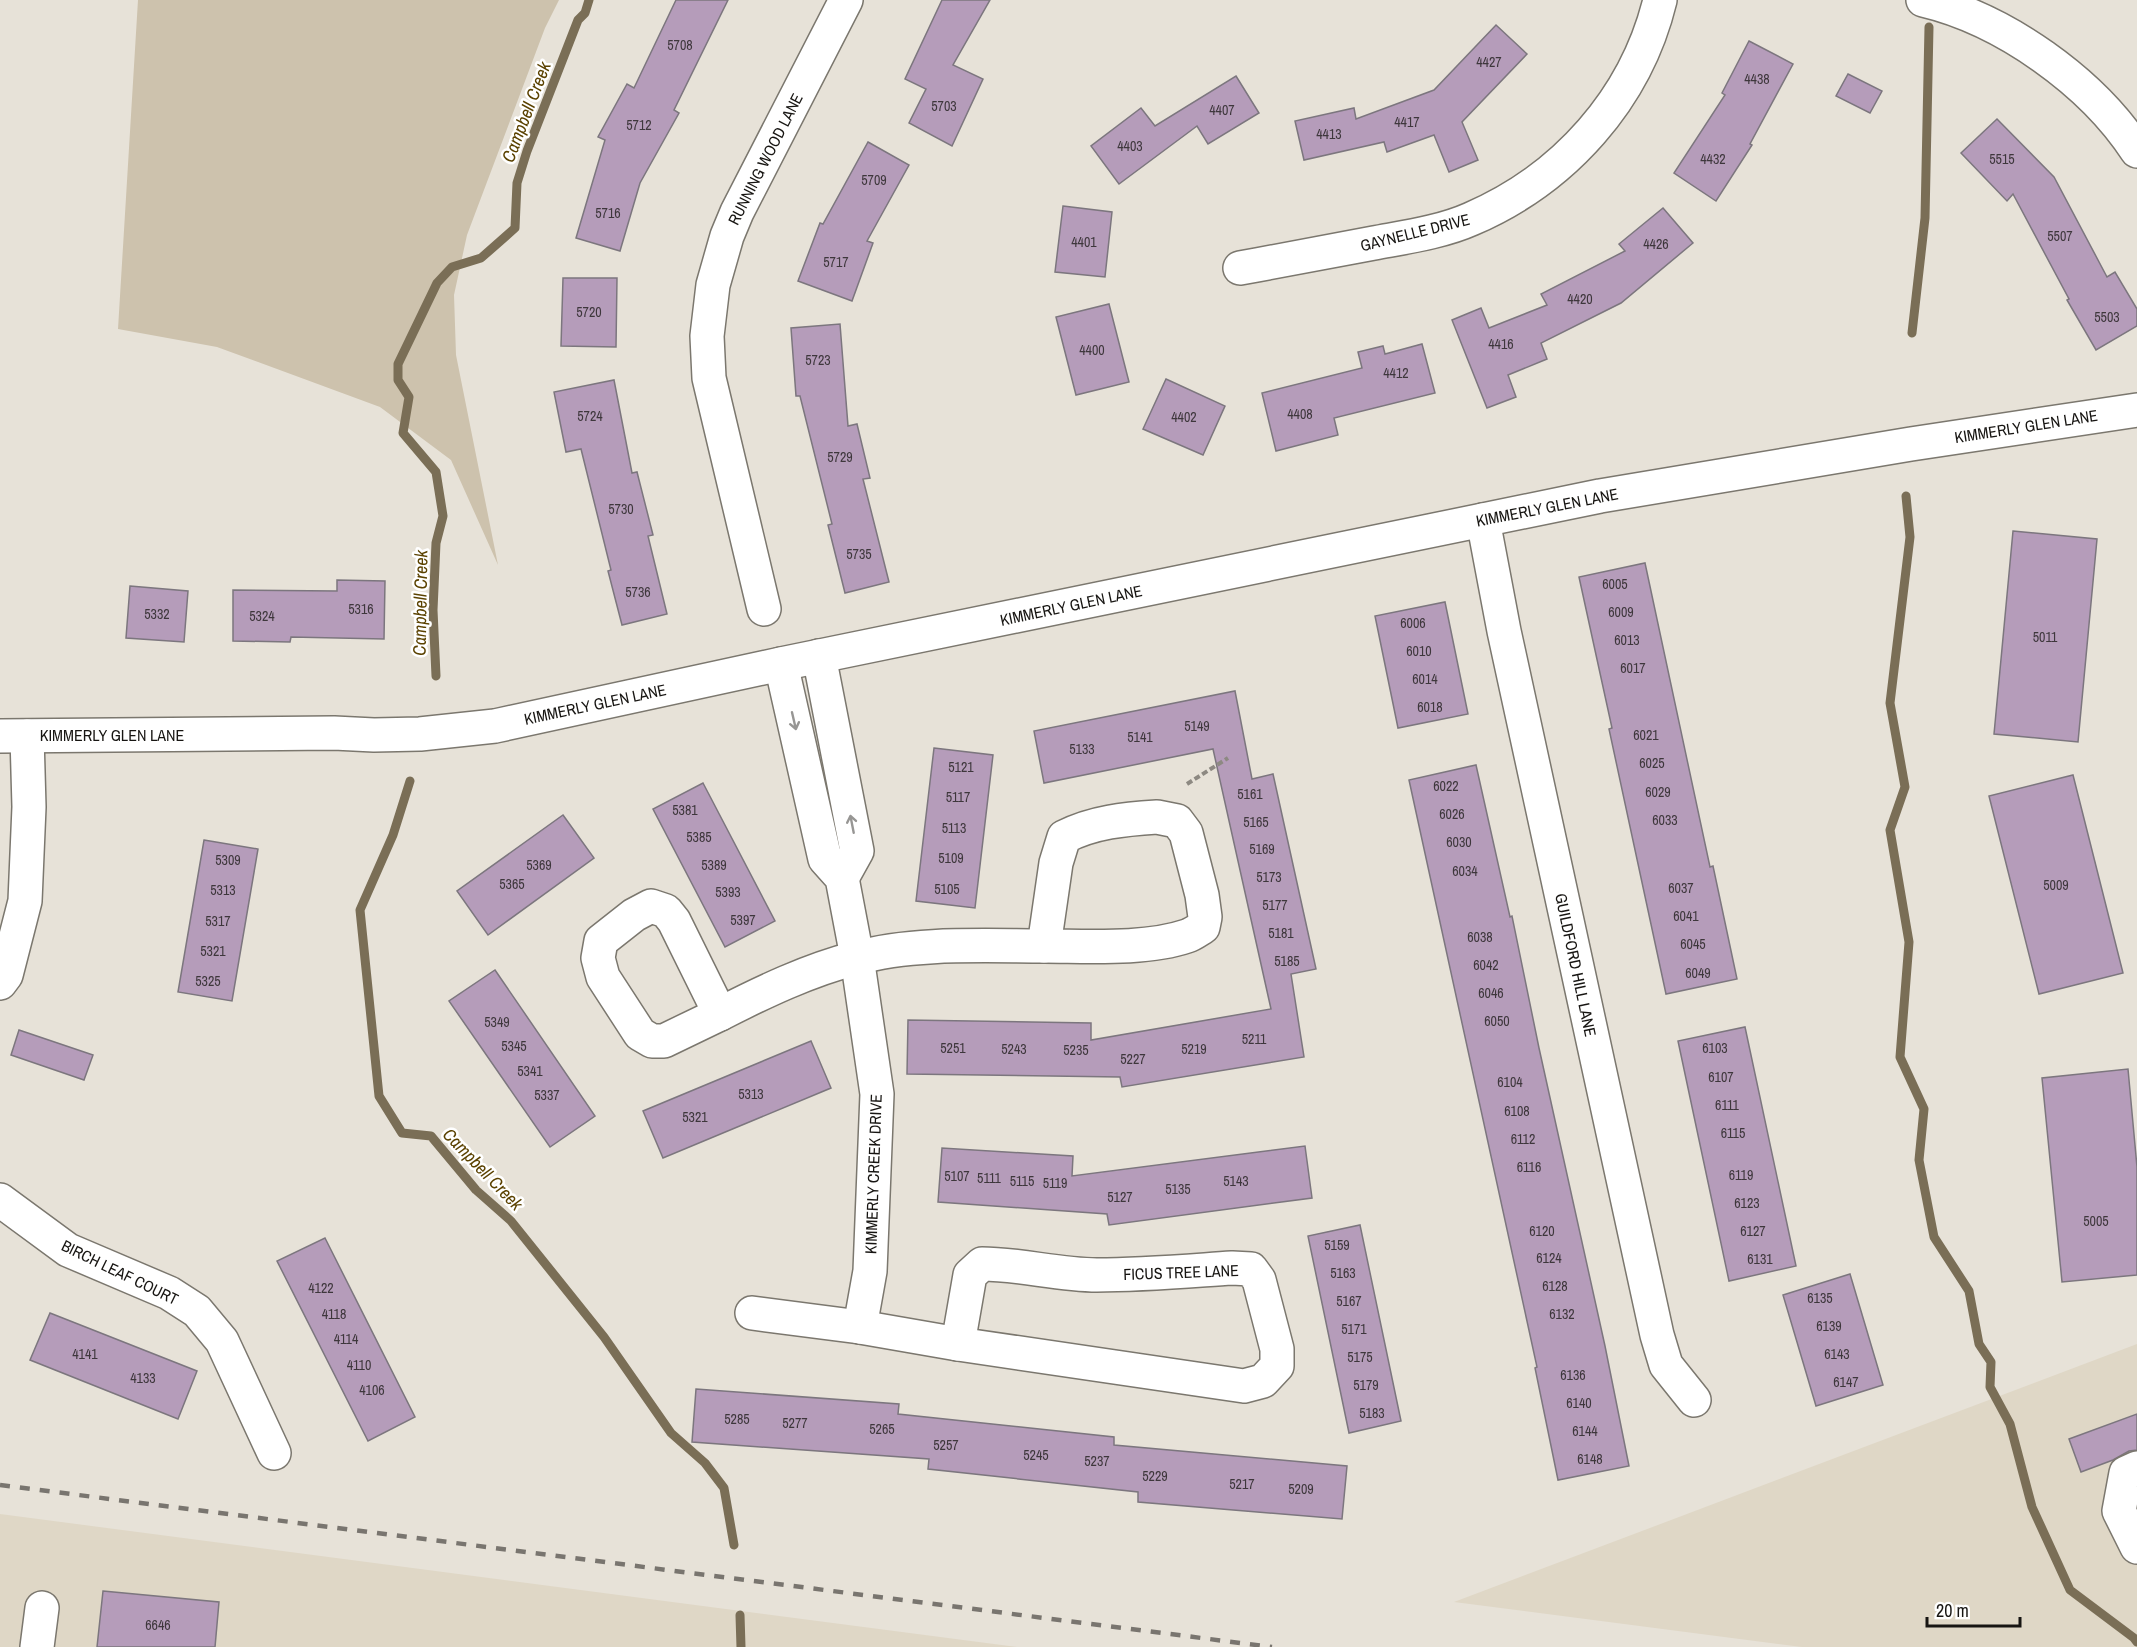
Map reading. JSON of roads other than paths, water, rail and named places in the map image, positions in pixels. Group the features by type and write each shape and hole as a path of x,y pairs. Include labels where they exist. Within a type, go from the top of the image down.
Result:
{"street":[{"name":"RUNNING WOOD LANE","path":"764,609 709,378 707,336 713,285 727,236 737,212 846,0"},
{"name":"GAYNELLE DRIVE","path":"1240,268 1414,235 1470,220 1513,198 1557,167 1595,129 1626,86 1639,63 1660,0"},
{"path":"1923,0 1982,21 2032,49 2078,84 2099,105 2137,151"},
{"name":"KIMMERLY GLEN LANE","path":"14,736 420,734 495,726 819,656 1600,496 1842,455 2137,410"},
{"name":"GUILDFORD HILL LANE","path":"1483,520 1504,631 1657,1335 1666,1365 1694,1400"},
{"path":"819,656 857,851 842,878"},
{"name":"KIMMERLY CREEK DRIVE","path":"781,664 825,859 842,878 857,957 877,1094 870,1271 860,1327"},
{"path":"0,983 6,975 25,902 29,807 14,736"},
{"path":"720,1014 822,968 857,957 954,946 1044,946 1103,946 1158,942 1189,936 1203,927 1202,895 1186,833 1177,821 1157,817 1124,820 1081,828 1065,837 1056,863 1044,946"},
{"name":"BIRCH LEAF COURT","path":"0,1200 68,1250 169,1293 197,1311 222,1341 274,1453"},
{"name":"FICUS TREE LANE","path":"752,1313 860,1327 958,1344 1244,1386 1263,1381 1276,1366 1277,1349 1259,1280 1251,1269 1097,1275 1038,1271 999,1264 982,1264 970,1275 958,1344"},
{"path":"2135,1540 2119,1511 2126,1473 2137,1468"},
{"path":"37,1647 42,1608"}],"waterway":[{"name":"Campbell Creek","path":"436,676 433,610 436,543 443,516 436,472 403,433 409,397 398,380 398,364 437,283 452,267 481,258 515,228 517,183 527,151 578,20 585,13 589,0"},
{"path":"1912,333 1925,218 1929,27"},
{"path":"1906,496 1910,537 1890,703 1905,787 1890,830 1909,942 1900,1057 1924,1109 1919,1160 1934,1237 1969,1291 1979,1344 1991,1362 1990,1387 2010,1424 2032,1507 2070,1590 2137,1642"},
{"name":"Campbell Creek","path":"410,781 393,835 360,910 379,1096 402,1133 431,1136 476,1190 511,1221 604,1337 671,1433 705,1463 724,1488 734,1545"},
{"name":"Campbell Creek","path":"740,1615 741,1647"}],"railway":[{"path":"0,1485 1272,1647"}]}
